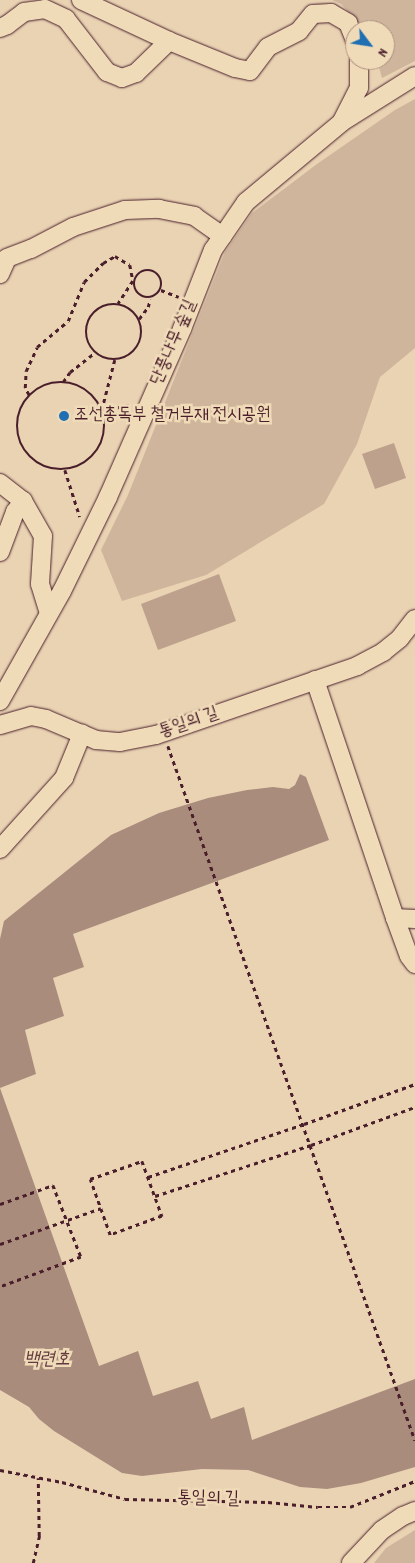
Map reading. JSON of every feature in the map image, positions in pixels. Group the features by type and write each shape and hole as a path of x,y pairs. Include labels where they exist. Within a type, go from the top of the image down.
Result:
{"lane":[{"path":"81,0 169,41 235,68 250,71 268,47 299,31 313,14 331,13 345,21"},
{"path":"0,28 24,12 45,8 66,19 107,72 122,78 136,73 169,41"},
{"path":"342,122 359,88 359,70"},
{"name":"단풍나무 숲길","path":"0,702 87,540 150,402 213,250 246,202 342,122 415,76"},
{"path":"0,274 7,258 31,249 73,227 125,210 159,209 194,216 223,236"},
{"path":"0,483 23,501 43,536 40,584 49,613"},
{"path":"0,552 15,512 23,501"},
{"name":"통일의 길","path":"0,725 30,716 46,719 96,740 120,742 163,733 357,666 383,652 400,638 415,620"},
{"path":"315,680 395,918 409,956 415,964"},
{"path":"0,849 64,778 82,734"},
{"path":"395,918 415,919"},
{"path":"351,1563 382,1530 403,1516 415,1511"}],"path":[{"path":"29,394 24,388 26,371 37,347 68,321 84,282 103,263 115,256 130,265 133,281 137,294 150,298 158,294 162,286 157,273 143,270 133,281 118,304"},
{"path":"139,319 148,307 150,298"},
{"path":"118,304 127,307 139,319 142,336 139,345 125,358 106,359 94,353 87,338 89,320 101,307 118,304"},
{"path":"63,382 70,372 94,353"},
{"path":"102,410 115,360"},
{"path":"63,382 83,388 94,397 102,410 105,424 103,438 97,452 86,462 65,470 44,467 32,460 22,449 17,435 17,420 21,406 29,394 41,386 63,382"},
{"path":"102,410 150,402"},
{"path":"65,470 87,540"},
{"path":"163,733 221,890 415,1440"},
{"path":"148,1177 415,1084"},
{"path":"155,1196 311,1145 415,1108"},
{"path":"142,1161 148,1177 162,1216 110,1234 90,1179 142,1161"},
{"path":"0,1204 52,1185 81,1257 0,1287"},
{"path":"0,1244 101,1208"},
{"name":"통일의 길","path":"0,1470 62,1482 125,1499 268,1502 350,1507 415,1481"},
{"path":"34,1563 39,1536 38,1478"}],"shaded area":[{"path":"332,0 415,0 415,61 382,78 380,70 395,70 395,20 356,20 341,4"},
{"path":"415,99 415,348 380,377 357,444 324,504 206,575 122,601 101,550 128,495 225,252 252,213 317,164 395,110"},
{"path":"415,1530 415,1563 374,1563 386,1548"}],"water":[{"path":"300,774 306,777 329,840 73,934 84,967 53,978 64,1016 25,1030 36,1074 0,1088 0,939 4,921 111,835 159,813 208,798 273,787 289,789 295,785"},
{"name":"백련호","path":"0,1088 99,1366 138,1351 153,1396 198,1381 211,1419 244,1407 252,1440 415,1379 415,1467 361,1483 327,1489 300,1487 248,1470 202,1469 142,1476 122,1473 54,1431 39,1419 29,1407 0,1390"}],"building":[{"path":"394,443 406,478 375,489 362,454"},
{"path":"219,574 236,621 158,650 141,604"}],"place":[{"name":"조선총독부 철거부재 전시공원","path":"64,416"}]}
